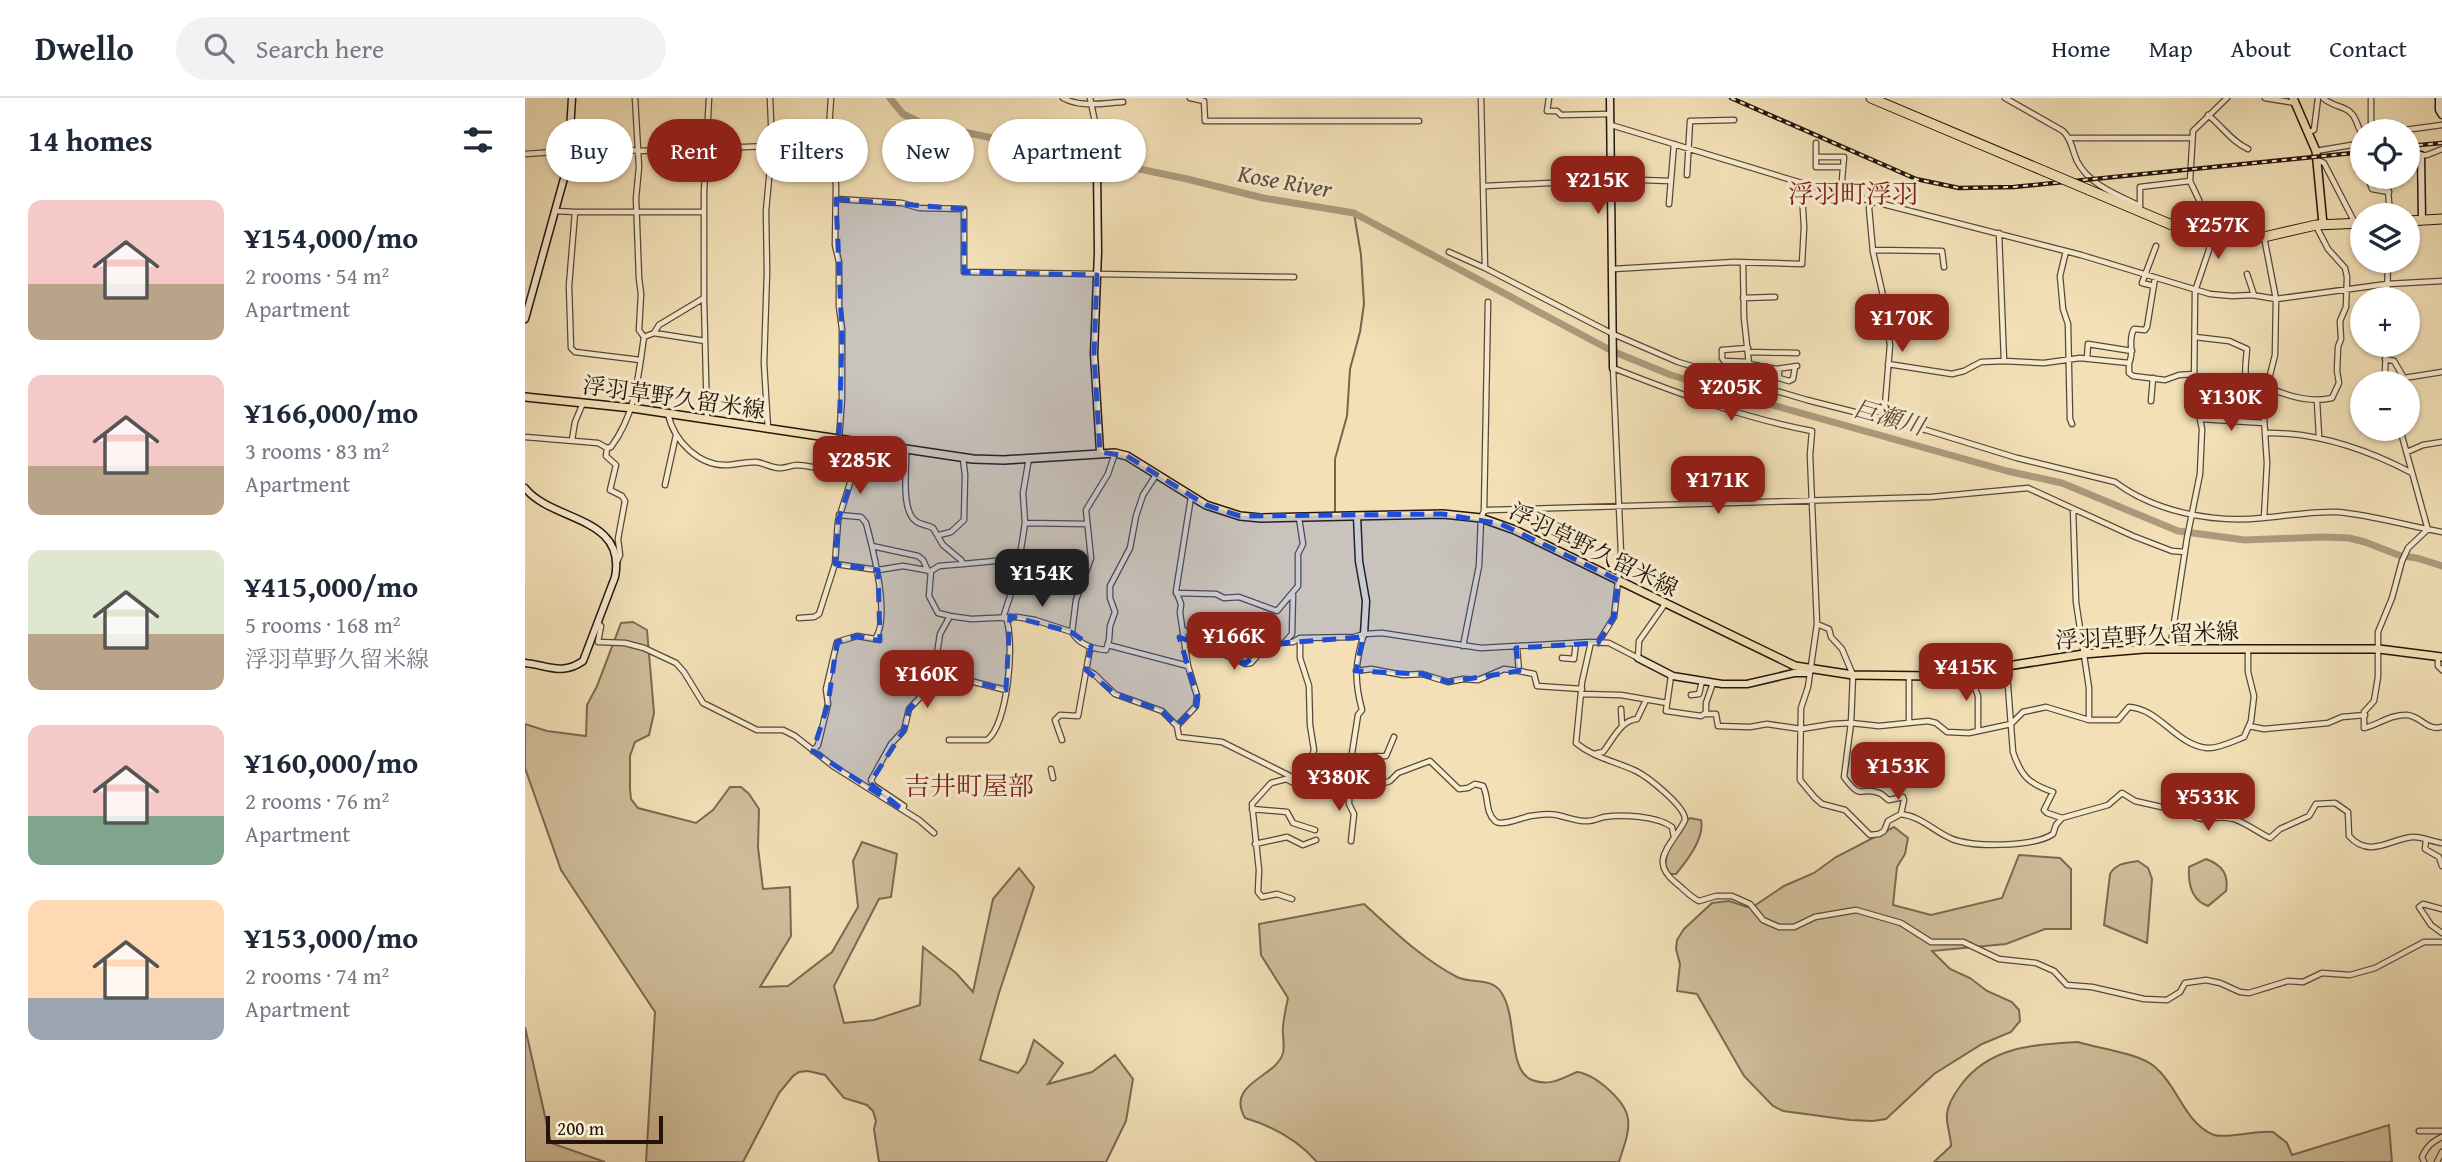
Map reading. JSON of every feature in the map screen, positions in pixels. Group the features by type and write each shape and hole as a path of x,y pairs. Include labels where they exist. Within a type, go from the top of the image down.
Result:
{"highway":[{"path":"1871,98 2200,235 2264,237 2319,225 2350,223"},
{"path":"2422,220 2442,219"}],"main road":[{"path":"2294,101 2317,156 2319,225"},
{"name":"浮羽草野久留米線","path":"525,397 632,408 963,458 1029,458 1115,453 1127,456 1214,509 1240,516 1299,518 1482,515 1795,666 1853,675 1909,677 1969,672 2084,654 2170,649 2379,649 2440,656"}],"street":[{"path":"571,119 572,98"},
{"path":"525,437 598,443 611,447 621,433 632,408 644,337 639,330 639,151 635,98"},
{"path":"709,98 709,119"},
{"path":"771,98 771,119"},
{"path":"830,119 831,98"},
{"path":"1063,98 1071,102 1123,102"},
{"path":"1190,98 1204,101 1205,121 1419,121"},
{"path":"1481,98 1485,268"},
{"path":"1549,98 1547,111 1557,111 1561,115 1610,114"},
{"path":"1598,643 1614,617 1621,554 1613,368 1610,98"},
{"path":"2005,98 2063,131 2070,138 2078,162 2100,186 2140,209 2140,187 2190,181"},
{"path":"2200,235 2200,200 2190,181 2192,138 2196,126 2227,98"},
{"path":"2265,98 2294,101"},
{"path":"2309,132 2314,130 2318,98"},
{"path":"2323,98 2332,106 2350,111 2353,119"},
{"path":"2371,98 2371,119"},
{"path":"2439,98 2442,115"},
{"path":"1090,101 1094,119"},
{"path":"2208,115 2223,127 2228,136 2248,149"},
{"path":"1687,176 1690,121 1734,120"},
{"path":"1610,125 1805,184 2066,251 2195,291 2276,299 2388,284 2442,281"},
{"path":"2420,128 2442,125"},
{"path":"2070,138 2192,138"},
{"path":"1816,143 1816,167 1843,167"},
{"path":"1669,204 1674,144"},
{"path":"2350,147 2317,156 2324,163 2350,208"},
{"path":"2422,220 2421,155 2442,149"},
{"path":"633,150 647,151"},
{"path":"525,154 546,152"},
{"path":"1816,157 1844,157 1841,192"},
{"path":"1485,186 1611,180 1671,181"},
{"path":"525,319 564,182"},
{"path":"706,182 704,298 707,419"},
{"path":"768,429 764,363 769,182"},
{"path":"799,618 819,614 835,564 839,515 851,480 839,439 842,329 839,262 835,245 835,182"},
{"path":"1097,182 1094,354 1100,453"},
{"path":"1613,269 1743,263 1802,264 1805,184"},
{"path":"2372,189 2389,192"},
{"path":"2389,189 2389,203"},
{"path":"836,199 902,203 919,208 964,209 964,272 1294,277"},
{"path":"1872,200 1869,208 1873,250 1890,345 1884,418"},
{"path":"556,211 704,212"},
{"path":"575,212 569,286 571,348 576,352 641,360"},
{"path":"2195,337 2229,341 2247,349 2244,367 2252,390 2266,389 2318,400 2332,398 2339,385 2338,343 2341,339 2340,321 2346,307 2347,289 2345,268 2328,249 2319,225"},
{"path":"1999,233 2004,361"},
{"path":"2170,649 2200,474 2202,429 2193,374 2195,291 2209,250 2210,237"},
{"path":"2264,237 2276,299 2275,355 2266,389 2264,423 2267,490 2264,518"},
{"path":"2154,286 2142,283 2156,246"},
{"path":"1873,250 1942,251 1944,267"},
{"path":"2066,251 2060,276 2063,309 2068,324 2072,424"},
{"path":"1449,252 1613,334 1678,362 1884,418 2017,458 2115,482 2124,489 2173,510 2211,518 2264,518 2335,512 2442,532"},
{"path":"1743,263 1749,363 1747,379"},
{"path":"2388,273 2388,287"},
{"path":"2247,274 2254,295"},
{"path":"2155,278 2147,327 2145,330 2134,329 2132,333 2129,373 2133,376 2165,380 2193,374"},
{"path":"1743,298 1775,297"},
{"path":"644,337 704,298"},
{"path":"1463,646 1479,566 1488,302"},
{"path":"654,333 705,341"},
{"path":"2087,358 2088,344 2132,351"},
{"path":"1779,369 1779,378 1790,381 1793,379 1796,367 1779,369 1724,361 1721,358 1721,350 1797,353"},
{"path":"1888,364 1952,374 1981,362 2044,362 2087,358 2129,363"},
{"path":"2386,371 2385,359 2394,361 2403,378 2442,372"},
{"path":"1613,368 1686,396 1781,424 1812,430 1810,455 1817,624 1806,697 1801,708 1800,780 1822,804 1845,810 1873,835 1884,831 1888,821 1901,814 1905,800 1903,797 1889,800 1878,792 1857,792 1844,777 1851,723 1853,675 1842,649 1831,637 1829,629 1817,624"},
{"path":"1733,378 1735,375 1757,382 1759,386"},
{"path":"2151,401 2153,378"},
{"path":"2194,385 2247,382"},
{"path":"2318,400 2319,436"},
{"path":"572,440 575,422 583,403"},
{"path":"668,414 680,442 706,460 726,465 761,463 778,468 798,465 831,469 844,463"},
{"path":"2201,419 2264,423"},
{"path":"2265,433 2319,436 2340,445 2374,453 2412,473"},
{"path":"666,485 676,435"},
{"path":"2404,441 2428,530"},
{"path":"2407,452 2423,445 2442,442"},
{"path":"525,663 557,671 575,667 583,661 587,652 621,555 618,538 625,501 622,496 610,490 616,465 605,456 607,447"},
{"path":"906,449 906,491 911,515 916,521 933,528 943,545 963,564"},
{"path":"1115,453 1108,474 1086,510 1091,558 1076,600 1072,632 1074,637 1090,649 1106,650 1108,645 1115,612 1110,598 1110,586 1130,548 1143,495 1157,474"},
{"path":"939,535 951,532 964,520 963,458"},
{"path":"949,740 989,739 1004,706 1009,670 1009,629 1005,618 1025,523 1023,493 1029,458"},
{"path":"525,488 536,498 600,531 613,547 617,562"},
{"path":"1482,515 1516,508 1620,508 1931,497 2028,488 2145,541 2172,551 2185,552"},
{"path":"1177,726 1196,706 1197,696 1188,666 1181,604 1176,593 1191,496"},
{"path":"2073,509 2075,602 2089,688 2089,720"},
{"path":"813,751 818,745 828,704 826,689 837,642 857,636 875,639 880,630 881,586 865,519 839,515"},
{"path":"1351,841 1355,814 1349,804 1351,757 1358,715 1362,710 1356,661 1364,634 1366,601 1359,561 1357,516"},
{"path":"1176,593 1239,597 1277,611 1298,586 1298,554 1303,544 1299,518"},
{"path":"1025,523 1087,524"},
{"path":"2428,530 2408,548 2378,632 2374,702 2364,712 2364,728 2391,717 2405,715 2429,728 2442,727"},
{"path":"872,546 918,556 923,560 929,571 929,596 938,613 971,619 1017,617 1072,632"},
{"path":"835,564 878,570 903,566 929,571 935,567 995,561 1017,570 1083,584"},
{"path":"1285,642 1292,634 1293,593"},
{"path":"1638,659 1639,640 1665,604"},
{"path":"903,810 904,806 873,785 871,780 891,744 904,730 909,709 923,696 929,684 935,667 940,634 950,616"},
{"path":"598,623 601,626 598,642 625,643 657,653 676,663 703,703 757,730 783,730 795,736 833,766 919,820 934,833"},
{"path":"1184,629 1200,641 1202,648 1212,653 1228,654 1245,664 1251,663 1268,644 1300,638 1354,637 1364,634 1409,636 1481,648 1609,643 1671,676 1713,683 1747,684 1779,676 1808,673 1811,668"},
{"path":"1300,638 1300,658 1309,686 1314,750 1311,760"},
{"path":"1591,642 1576,743 1593,755 1637,772 1683,810 1685,820 1663,857 1662,866 1667,875 1699,901 1716,896 1733,896 1750,904 1763,920 1779,927 1794,927 1815,917 1856,910 1901,923 1930,942 1963,942 1999,959 2036,963 2054,971 2067,985 2092,987 2144,999 2173,998 2185,983 2191,981 2220,983 2249,993 2288,981 2303,982 2322,973 2350,975 2375,968 2424,942 2442,943"},
{"path":"1562,658 1574,659 1576,643"},
{"path":"1108,645 1188,666"},
{"path":"1517,648 1519,671"},
{"path":"1671,676 1667,711 1701,716 1706,713 1716,714 1718,726 1750,727 1767,724 1801,729 1851,723 1879,726 1932,721 1947,732 1978,732 2011,724 2024,712 2046,707 2089,720 2118,720 2129,707 2145,710 2193,744 2209,749 2244,737 2249,726 2254,696 2248,672 2248,648"},
{"path":"1062,740 1056,718 1065,715 1078,716 1090,649"},
{"path":"2440,656 2438,666 2442,670"},
{"path":"2004,667 2007,673 2013,752 2017,765 2032,785 2053,792 2044,810 2062,818"},
{"path":"1356,671 1371,669 1403,675 1422,674 1448,682 1478,680 1504,669 1534,674 1537,686 1667,703"},
{"path":"1086,670 1115,694 1162,711 1177,726 1179,737 1205,739 1235,747 1298,780 1306,787 1305,789 1286,779 1271,783 1255,798 1252,809 1259,870 1257,889 1260,895 1277,894 1292,899"},
{"path":"1969,672 1978,696 1978,732"},
{"path":"1909,677 1909,723"},
{"path":"929,684 941,685 966,680 1006,690"},
{"path":"1691,695 1699,694 1702,681"},
{"path":"1706,713 1706,703 1713,683"},
{"path":"1593,755 1603,752 1622,726 1637,719 1646,700"},
{"path":"1621,709 1622,726"},
{"path":"2249,726 2264,729 2329,723 2342,717 2365,715"},
{"path":"1351,757 1384,757 1394,737"},
{"path":"1350,771 1381,784 1390,781 1398,773 1430,761 1459,789 1475,784 1483,786 1488,808 1494,821 1499,824 1505,824 1515,818 1546,814 1590,821 1622,816 1663,822 1672,827 1674,836"},
{"path":"1051,769 1053,778"},
{"path":"1901,814 1926,822 1953,840 1983,845 2030,843 2053,835 2062,818 2108,804 2122,793 2134,801 2166,808 2182,806 2198,819 2207,820 2217,816 2233,819 2270,838 2280,829 2309,816 2316,804 2329,802 2347,812 2349,836 2360,844 2372,847 2393,844 2404,838 2421,838 2442,843"},
{"path":"1252,809 1287,813 1293,823 1315,830"},
{"path":"1255,844 1287,836 1303,845 1316,840"},
{"path":"2426,840 2425,849 2439,857 2442,866"},
{"path":"2442,909 2423,904 2419,907 2431,925 2442,933"},
{"path":"2419,1131 2442,1131"},
{"path":"2424,1162 2422,1157 2425,1150 2431,1143 2442,1138"},
{"path":"2437,1162 2442,1152"}],"highlighted area":[{"path":"836,199 964,209 964,272 1097,275 1094,354 1100,452 1127,456 1206,505 1240,516 1443,514 1501,524 1618,580 1614,617 1598,643 1516,648 1519,671 1448,682 1422,674 1356,671 1363,637 1268,644 1245,664 1179,637 1197,696 1196,706 1177,726 1162,711 1115,694 1086,670 1091,646 1071,632 1010,616 1006,690 966,680 930,685 909,709 904,730 870,783 903,810 813,751 828,704 837,642 857,636 880,641 878,570 835,564 838,521 851,482 839,439 842,335"}],"shaded area":[{"path":"633,622 647,630 654,713 649,735 635,742 630,756 631,799 638,808 696,823 713,810 730,787 741,787 759,809 758,847 763,889 790,887 791,936 760,987 788,986 832,952 858,907 853,861 862,842 897,854 891,897 879,899 834,986 844,1023 874,1020 920,1005 923,947 956,973 973,992 993,899 1019,868 1034,887 980,1060 1018,1073 1026,1063 1034,1040 1063,1063 1048,1084 1092,1072 1115,1055 1133,1079 1126,1121 1106,1162 879,1162 873,1111 867,1105 844,1098 825,1075 808,1071 793,1076 779,1093 743,1162 646,1162 655,1012 561,870 525,768 525,724 547,731 586,736 587,705 621,623"},
{"path":"1690,818 1701,820 1698,841 1676,874 1665,874 1670,843 1678,829"},
{"path":"1894,827 1908,838 1905,854 1897,867 1893,905 1931,915 2002,898 2019,855 2060,858 2071,869 2071,929 2045,929 2006,944 1932,951 1950,969 2012,1002 2019,1010 2020,1021 2011,1032 1982,1044 1934,1074 1886,1119 1850,1120 1783,1111 1773,1106 1744,1076 1697,994 1677,991 1680,964 1676,949 1677,940 1684,929 1712,903 1729,901 1747,907 1754,906 1784,886 1814,873 1836,857"},
{"path":"2206,859 2223,871 2227,885 2226,891 2208,906 2194,895 2189,873 2189,867"},
{"path":"2138,861 2148,868 2152,879 2147,943 2104,925 2112,870 2125,863"},
{"path":"1364,904 1408,944 1444,970 1463,979 1497,987 1506,1002 1516,1054 1524,1074 1532,1080 1545,1083 1577,1072 1601,1083 1616,1097 1628,1119 1626,1140 1619,1162 1317,1162 1302,1147 1284,1135 1245,1118 1241,1106 1246,1089 1279,1062 1283,1053 1283,1026 1288,998 1261,955 1259,924"},
{"path":"525,1027 551,1143 605,1162 525,1162"},
{"path":"2078,1042 2148,1062 2163,1075 2196,1122 2214,1135 2273,1132 2287,1143 2292,1155 2389,1125 2392,1162 1934,1162 1951,1146 1947,1118 1949,1106 1956,1091 1972,1072 1999,1055 2013,1050"}],"waterway":[{"name":"巨瀬川","path":"890,98 903,114 921,123 1187,179 1263,198 1354,213 1612,351 1671,375 2007,471 2062,483 2178,531 2245,540 2349,538 2401,556 2442,566"},
{"path":"1335,512 1335,459 1347,416 1350,369 1364,304 1361,255 1354,213"}],"railway":[{"path":"1731,98 1916,179 1959,188 2014,187 2350,153"},
{"path":"2420,145 2442,143"}],"district":[{"name":"浮羽町浮羽","path":"1853,193"},
{"name":"吉井町屋部","path":"969,785"}],"water label":[{"name":"Kose River","path":"1285,181"}]}
